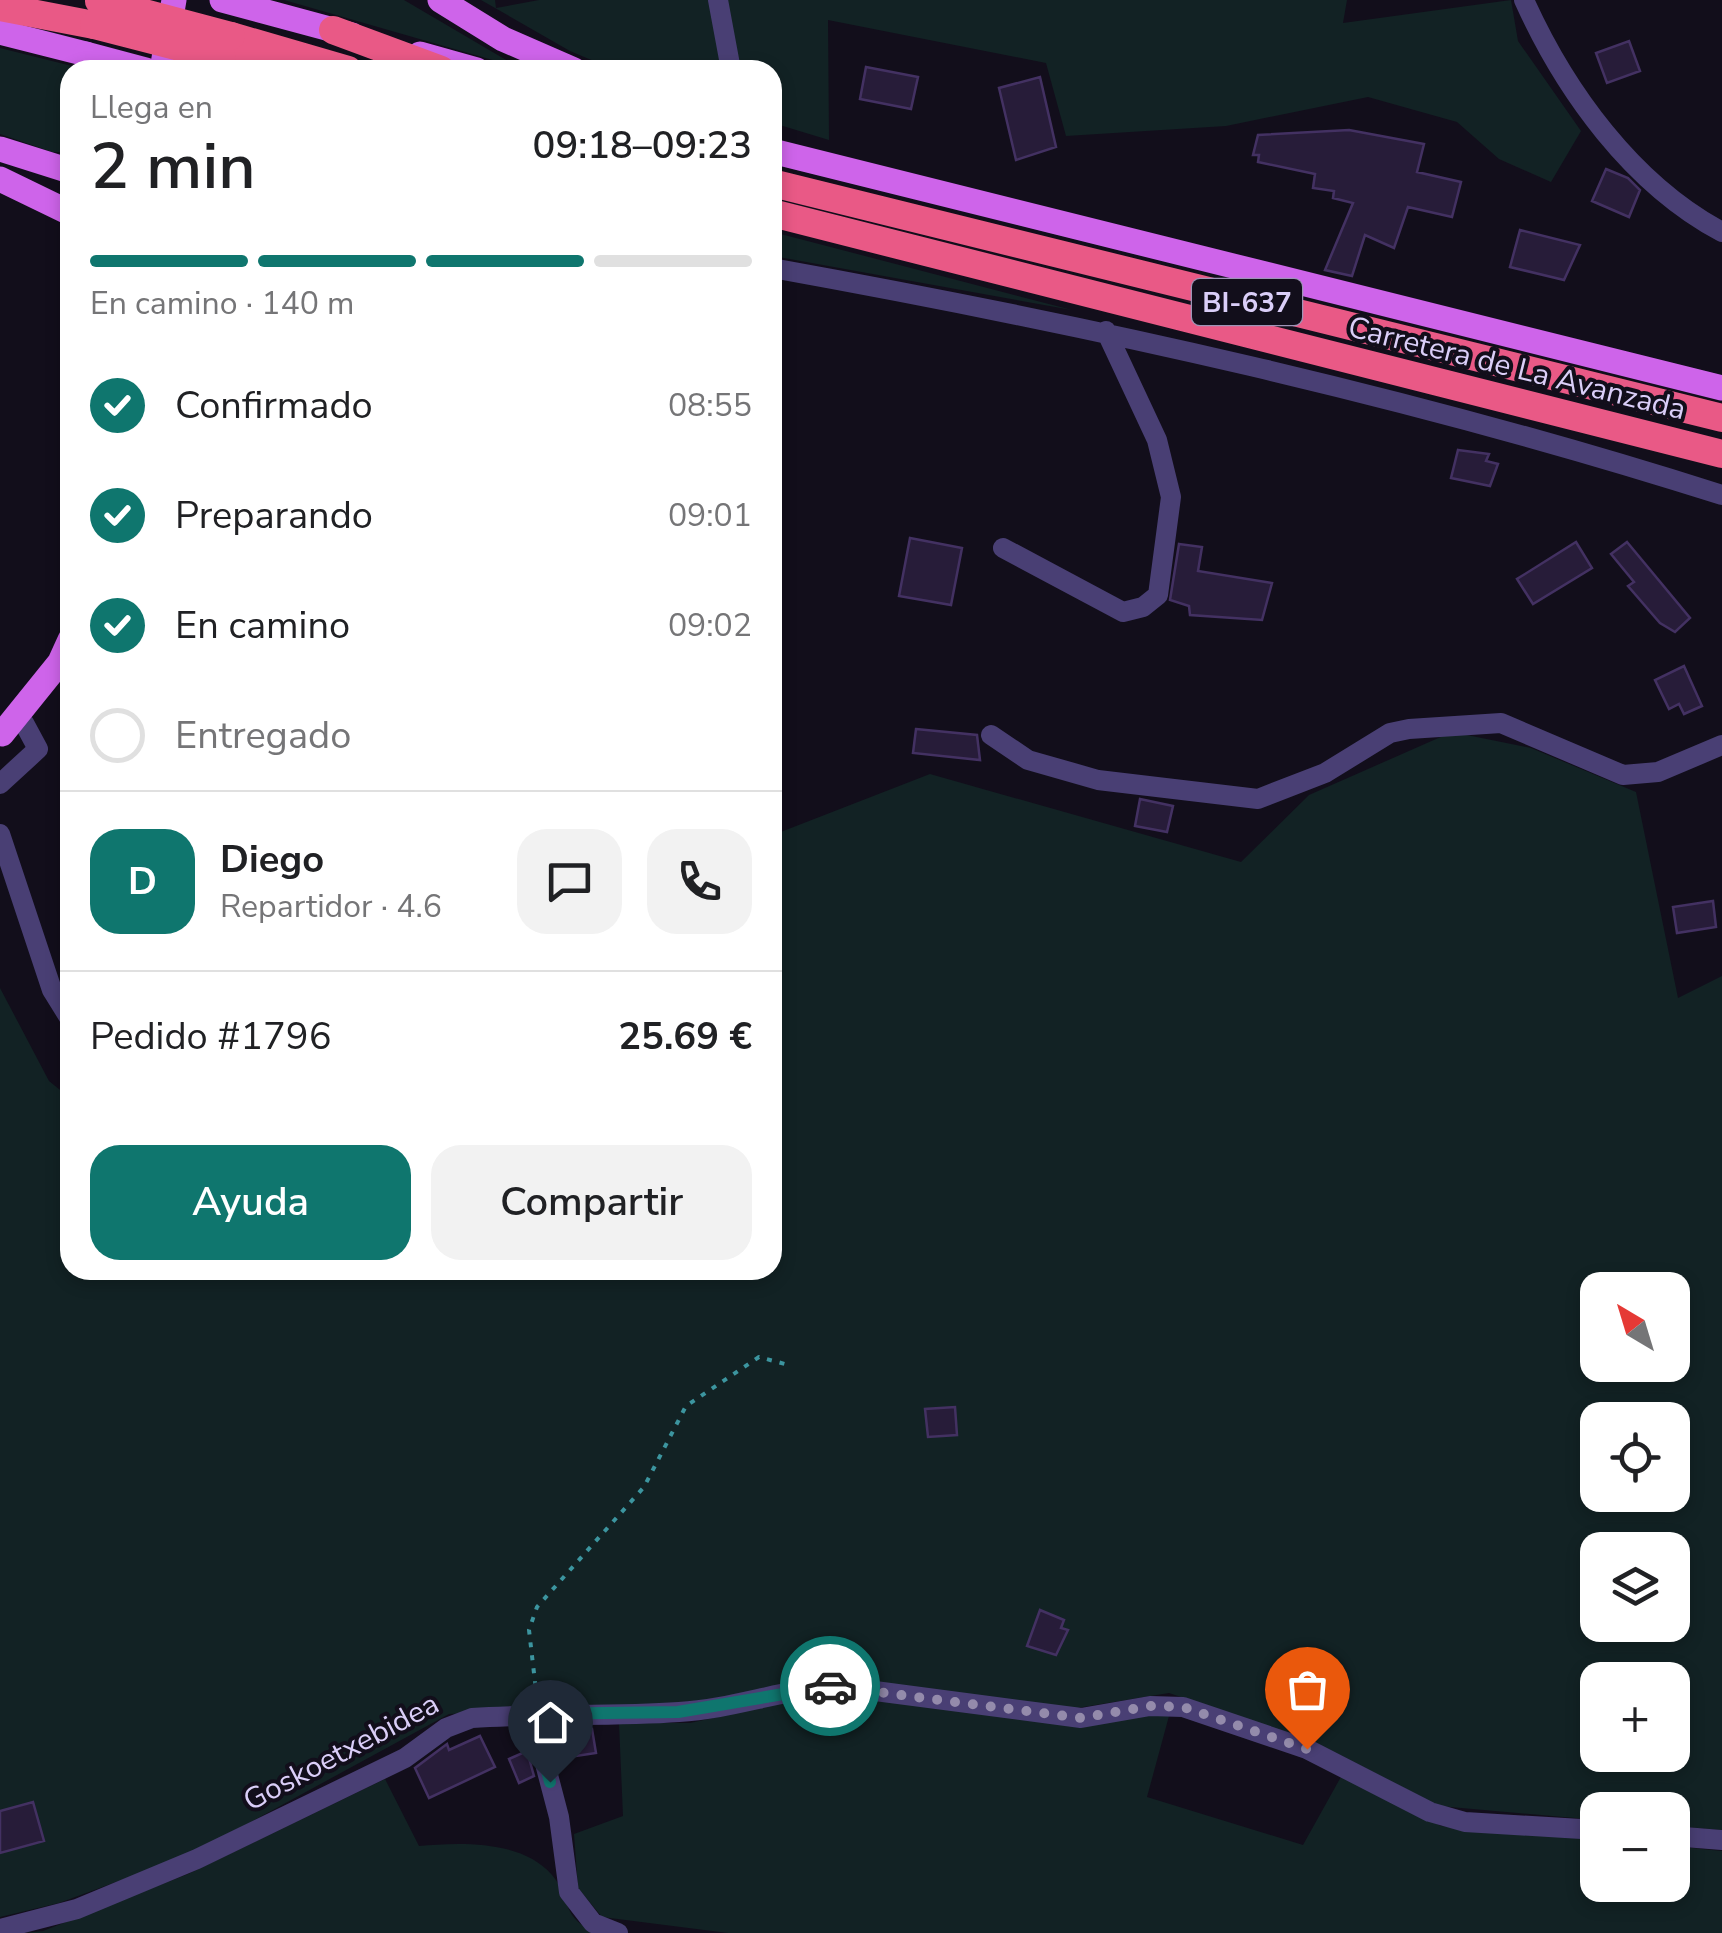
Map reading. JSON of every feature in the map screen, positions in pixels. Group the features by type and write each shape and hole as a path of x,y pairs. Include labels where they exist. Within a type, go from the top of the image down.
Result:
{"highway":[{"path":"0,7 95,9 227,47 295,60"},
{"path":"333,30 414,60"},
{"path":"227,47 247,60"},
{"name":"Carretera de La Avanzada","path":"782,185 1722,418"},
{"name":"Carretera de La Avanzada","path":"782,216 1722,454"}],"main road":[{"path":"139,60 150,0"},
{"path":"164,60 174,0"},
{"path":"230,2 441,60"},
{"path":"441,2 504,39 551,60"},
{"path":"0,32 108,60"},
{"path":"0,42 86,54"},
{"path":"782,141 875,178"},
{"path":"0,149 60,168"},
{"path":"782,154 1722,388"},
{"path":"0,178 60,209"},
{"path":"9,731 60,662"},
{"path":"9,731 39,713 60,688"}],"street":[{"path":"718,0 729,60"},
{"path":"1524,0 1543,42 1615,142 1653,185 1691,216 1722,232"},
{"path":"782,270 1106,331 1240,361 1722,494"},
{"path":"1003,548 1123,612 1143,608 1158,595 1171,497 1158,440 1106,331"},
{"path":"991,735 1028,760 1098,780 1237,799 1258,799 1290,789 1325,774 1390,734 1408,729 1501,724 1623,774 1658,772 1722,746"},
{"path":"0,784 28,762 38,748 9,731"},
{"path":"0,834 52,990 60,1003"},
{"name":"Goskoetxebidea","path":"0,1929 77,1909 197,1859 404,1758 446,1728 472,1718 678,1712 837,1686 1081,1718 1150,1706 1183,1707 1307,1749 1430,1812 1465,1822 1580,1829"},
{"path":"534,1714 559,1817 569,1892 593,1923 618,1933"},
{"path":"1690,1837 1722,1840"}],"path":[{"path":"534,1714 529,1630 536,1607 644,1486 672,1428 695,1398 759,1357 785,1364"}],"shaded area":[{"path":"284,0 404,0 506,60 492,60"},
{"path":"481,0 495,0 496,8 539,0 1347,0 1343,23 1511,0 1518,41 1581,131 1551,182 1499,159 1457,122 1368,97 1226,126 1066,136 1046,63 828,20 829,140 782,126 782,60 591,60"},
{"path":"0,48 60,63 60,152 0,134"},
{"path":"782,234 1072,310 782,258"},
{"path":"1452,732 1531,748 1636,792 1678,998 1722,976 1722,1830 1690,1827 1690,1792 1580,1792 1580,1818 1439,1806 1317,1743 1169,1693 1071,1709 825,1678 706,1703 449,1714 192,1854 59,1903 0,1917 0,988 49,1081 60,1090 60,1280 782,1280 782,832 930,774 1241,862 1309,795"},
{"path":"827,1693 1169,1716 1147,1797 1303,1845 1342,1775 1441,1826 1580,1837 1580,1902 1690,1902 1690,1848 1722,1851 1722,1933 728,1933 602,1917 578,1888 574,1834 623,1816 619,1723 690,1723"},
{"path":"385,1779 419,1846 471,1844 524,1855 552,1875 577,1921 598,1933 26,1933 43,1931 188,1874"}],"building":[{"path":"1629,41 1640,71 1607,83 1596,53"},
{"path":"866,67 918,77 911,109 860,99"},
{"path":"1040,77 1056,147 1016,160 999,88"},
{"path":"1349,130 1424,144 1417,172 1461,182 1452,217 1408,207 1394,248 1365,235 1352,276 1325,270 1353,203 1333,198 1334,191 1313,188 1315,174 1258,162 1259,155 1253,155 1258,135"},
{"path":"1606,169 1628,178 1640,190 1629,217 1592,201"},
{"path":"1520,230 1580,245 1564,280 1510,267"},
{"path":"1458,450 1489,454 1486,461 1498,464 1490,486 1451,478"},
{"path":"910,538 962,548 951,605 899,596"},
{"path":"1576,542 1592,568 1533,604 1517,579"},
{"path":"1627,542 1690,618 1675,632 1660,623 1628,586 1634,582 1611,554"},
{"path":"1179,544 1202,547 1198,571 1272,583 1262,620 1190,615 1189,606 1170,600"},
{"path":"1684,666 1702,706 1684,714 1679,704 1669,709 1655,680"},
{"path":"916,729 977,735 980,760 913,753"},
{"path":"1140,799 1173,806 1167,832 1135,826"},
{"path":"1713,901 1716,927 1677,933 1673,907"},
{"path":"955,1407 957,1435 928,1437 925,1409"},
{"path":"1040,1610 1064,1620 1061,1628 1068,1630 1056,1655 1027,1646"},
{"path":"592,1729 596,1753 562,1758 557,1734"},
{"path":"480,1736 495,1767 429,1798 415,1768 447,1744 449,1750"},
{"path":"527,1751 534,1776 519,1783 509,1759"},
{"path":"33,1802 44,1841 0,1853 0,1811"}],"way so far":[{"path":"830,1686 1081,1718 1150,1706 1183,1707 1307,1749"}],"route":[{"path":"550,1782 532,1714 678,1712 730,1707 807,1687 830,1686"}]}
